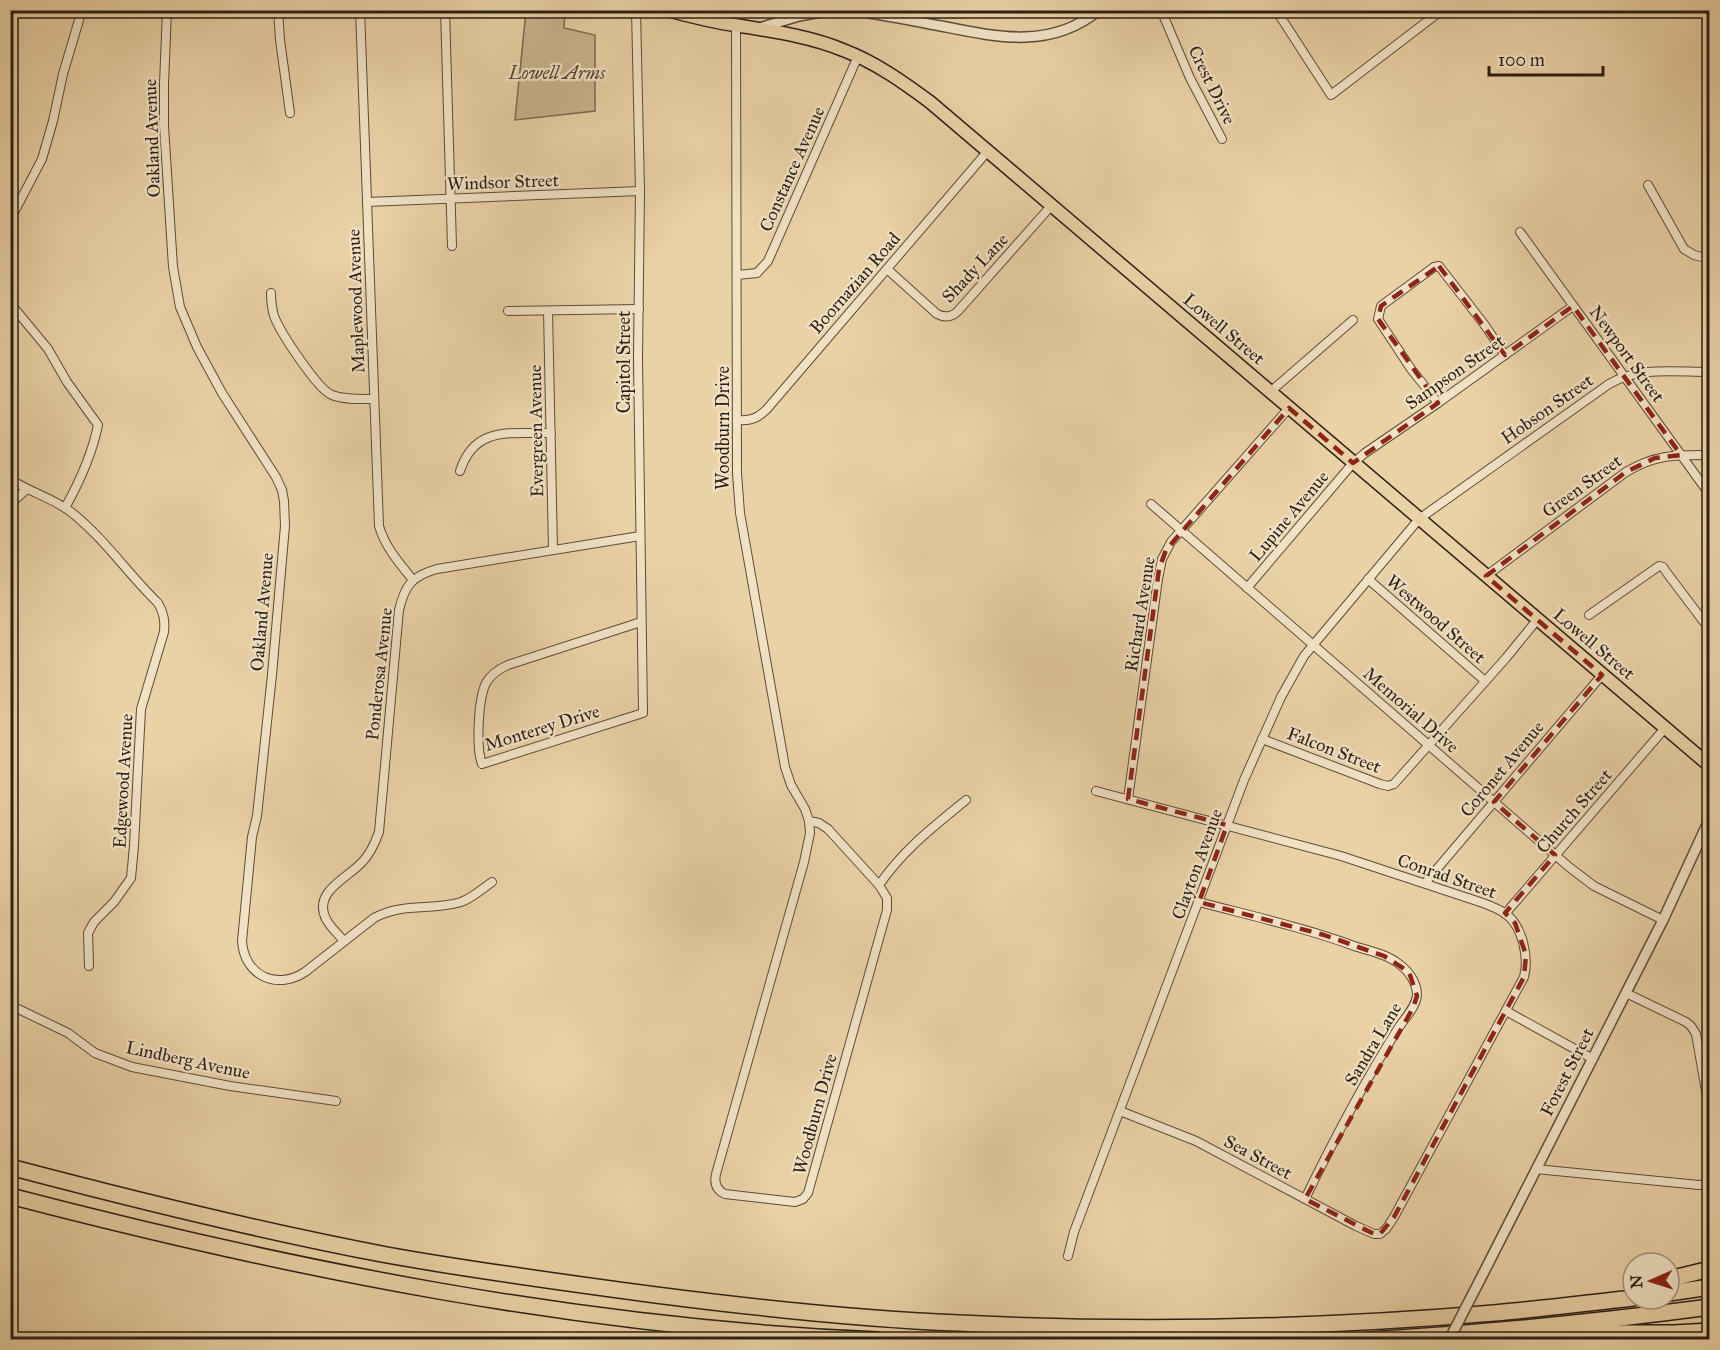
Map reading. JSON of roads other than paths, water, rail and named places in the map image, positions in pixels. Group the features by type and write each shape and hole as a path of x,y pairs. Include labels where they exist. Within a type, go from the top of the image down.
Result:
{"highway":[{"path":"10,1167 178,1210 388,1255 611,1289 870,1318 962,1324 1184,1328 1373,1321 1524,1310 1621,1299"},
{"path":"10,1196 221,1248 462,1295 680,1324 878,1340"},
{"path":"1681,1276 1710,1269"},
{"path":"1681,1291 1710,1287"},
{"path":"1524,1310 1621,1290"},
{"path":"1369,1340 1505,1330 1710,1307"},
{"path":"1505,1330 1571,1333 1674,1333 1710,1330"}],"main road":[{"name":"Lowell Street","path":"667,10 829,45 858,56 898,79 930,102 1710,766"}],"street":[{"path":"10,220 42,159 82,10"},
{"name":"Oakland Avenue","path":"167,10 164,126 173,267 180,307 197,347 228,402 276,477 284,501 285,526 272,675 252,837 242,947 248,963 257,972 281,981 299,976 382,913 456,903 470,898 492,882"},
{"path":"278,10 290,113"},
{"name":"Maplewood Avenue","path":"360,10 380,526 389,550 413,580"},
{"path":"445,10 452,246"},
{"name":"Capitol Street","path":"636,10 640,191 640,536 643,713"},
{"path":"757,29 799,16 832,10"},
{"path":"845,10 994,36 1028,38 1044,36 1073,27 1099,10"},
{"name":"Crest Drive","path":"1161,10 1190,78 1222,139"},
{"path":"1276,10 1331,95 1442,10"},
{"name":"Woodburn Drive","path":"736,25 738,494 742,531 788,777 805,809 810,833 804,862 716,1174 715,1184 722,1193 791,1202 801,1200 808,1193 888,906 887,898 879,885 828,829 809,821"},
{"name":"Constance Avenue","path":"737,275 757,273 768,261 858,56"},
{"name":"Boornazian Road","path":"738,420 751,420 762,414 987,152"},
{"path":"1648,185 1684,249 1694,255 1710,259"},
{"name":"Windsor Street","path":"367,202 640,191"},
{"path":"10,198 20,201"},
{"name":"Shady Lane","path":"887,268 937,314 950,317 958,311 1051,206"},
{"name":"Newport Street","path":"1520,231 1710,495"},
{"path":"1438,403 1411,369 1378,319 1381,306 1392,297 1434,267 1439,266 1505,355"},
{"path":"271,293 274,317 325,391 342,398 374,399"},
{"path":"10,303 31,326 98,425 86,465 65,508"},
{"name":"Sampson Street","path":"1353,463 1573,306"},
{"path":"508,311 639,309"},
{"name":"Evergreen Avenue","path":"548,311 553,550"},
{"path":"1270,392 1353,321"},
{"name":"Hobson Street","path":"1419,519 1609,384 1624,376 1650,372 1710,372"},
{"name":"Richard Avenue","path":"1128,799 1159,569 1166,550 1289,408"},
{"path":"460,471 467,454 482,439 491,435 551,433"},
{"name":"Green Street","path":"1486,576 1626,472 1655,458 1710,455"},
{"name":"Lupine Avenue","path":"1247,588 1353,463"},
{"name":"Edgewood Avenue","path":"10,479 65,508 87,526 158,603 165,621 164,632 141,709 131,878 114,902 94,922 88,933 89,966"},
{"path":"10,504 27,489"},
{"name":"Memorial Drive","path":"1151,504 1555,855 1594,886 1663,920"},
{"name":"Clayton Avenue","path":"1068,1256 1074,1232 1244,780 1291,676 1313,645 1419,519"},
{"path":"413,580 423,573 437,569 640,536"},
{"path":"1589,615 1659,566 1663,567 1710,630"},
{"name":"Westwood Street","path":"1368,579 1485,681"},
{"name":"Ponderosa Avenue","path":"344,941 326,918 323,903 330,889 363,862 373,848 379,832 399,610 405,591 413,580"},
{"name":"Falcon Street","path":"1262,739 1388,786 1394,784 1538,620"},
{"name":"Monterey Drive","path":"641,622 508,665 496,671 486,683 481,698 479,756 482,764 643,713"},
{"name":"Coronet Avenue","path":"1425,883 1602,675"},
{"name":"Church Street","path":"1505,914 1665,728"},
{"name":"Conrad Street","path":"1096,790 1332,853 1483,903 1505,914 1515,923 1526,955 1527,968 1524,977 1394,1217 1380,1234"},
{"path":"879,885 906,851 966,800"},
{"name":"Forest Street","path":"1449,1340 1663,920 1710,818"},
{"name":"Sandra Lane","path":"1199,902 1324,935 1384,956 1409,972 1415,984 1417,996 1413,1008 1397,1029 1356,1101 1305,1198"},
{"path":"1626,993 1686,1022 1693,1028 1698,1043 1710,1114"},
{"name":"Lindberg Avenue","path":"10,1005 68,1034 95,1053 132,1067 230,1086 336,1101"},
{"path":"1506,1011 1593,1059"},
{"name":"Sea Street","path":"1119,1111 1196,1141 1356,1226 1374,1234 1380,1234"},
{"path":"1536,1169 1699,1185 1710,1184"}],"park label":[{"name":"Lowell Arms","path":"557,73"}]}
